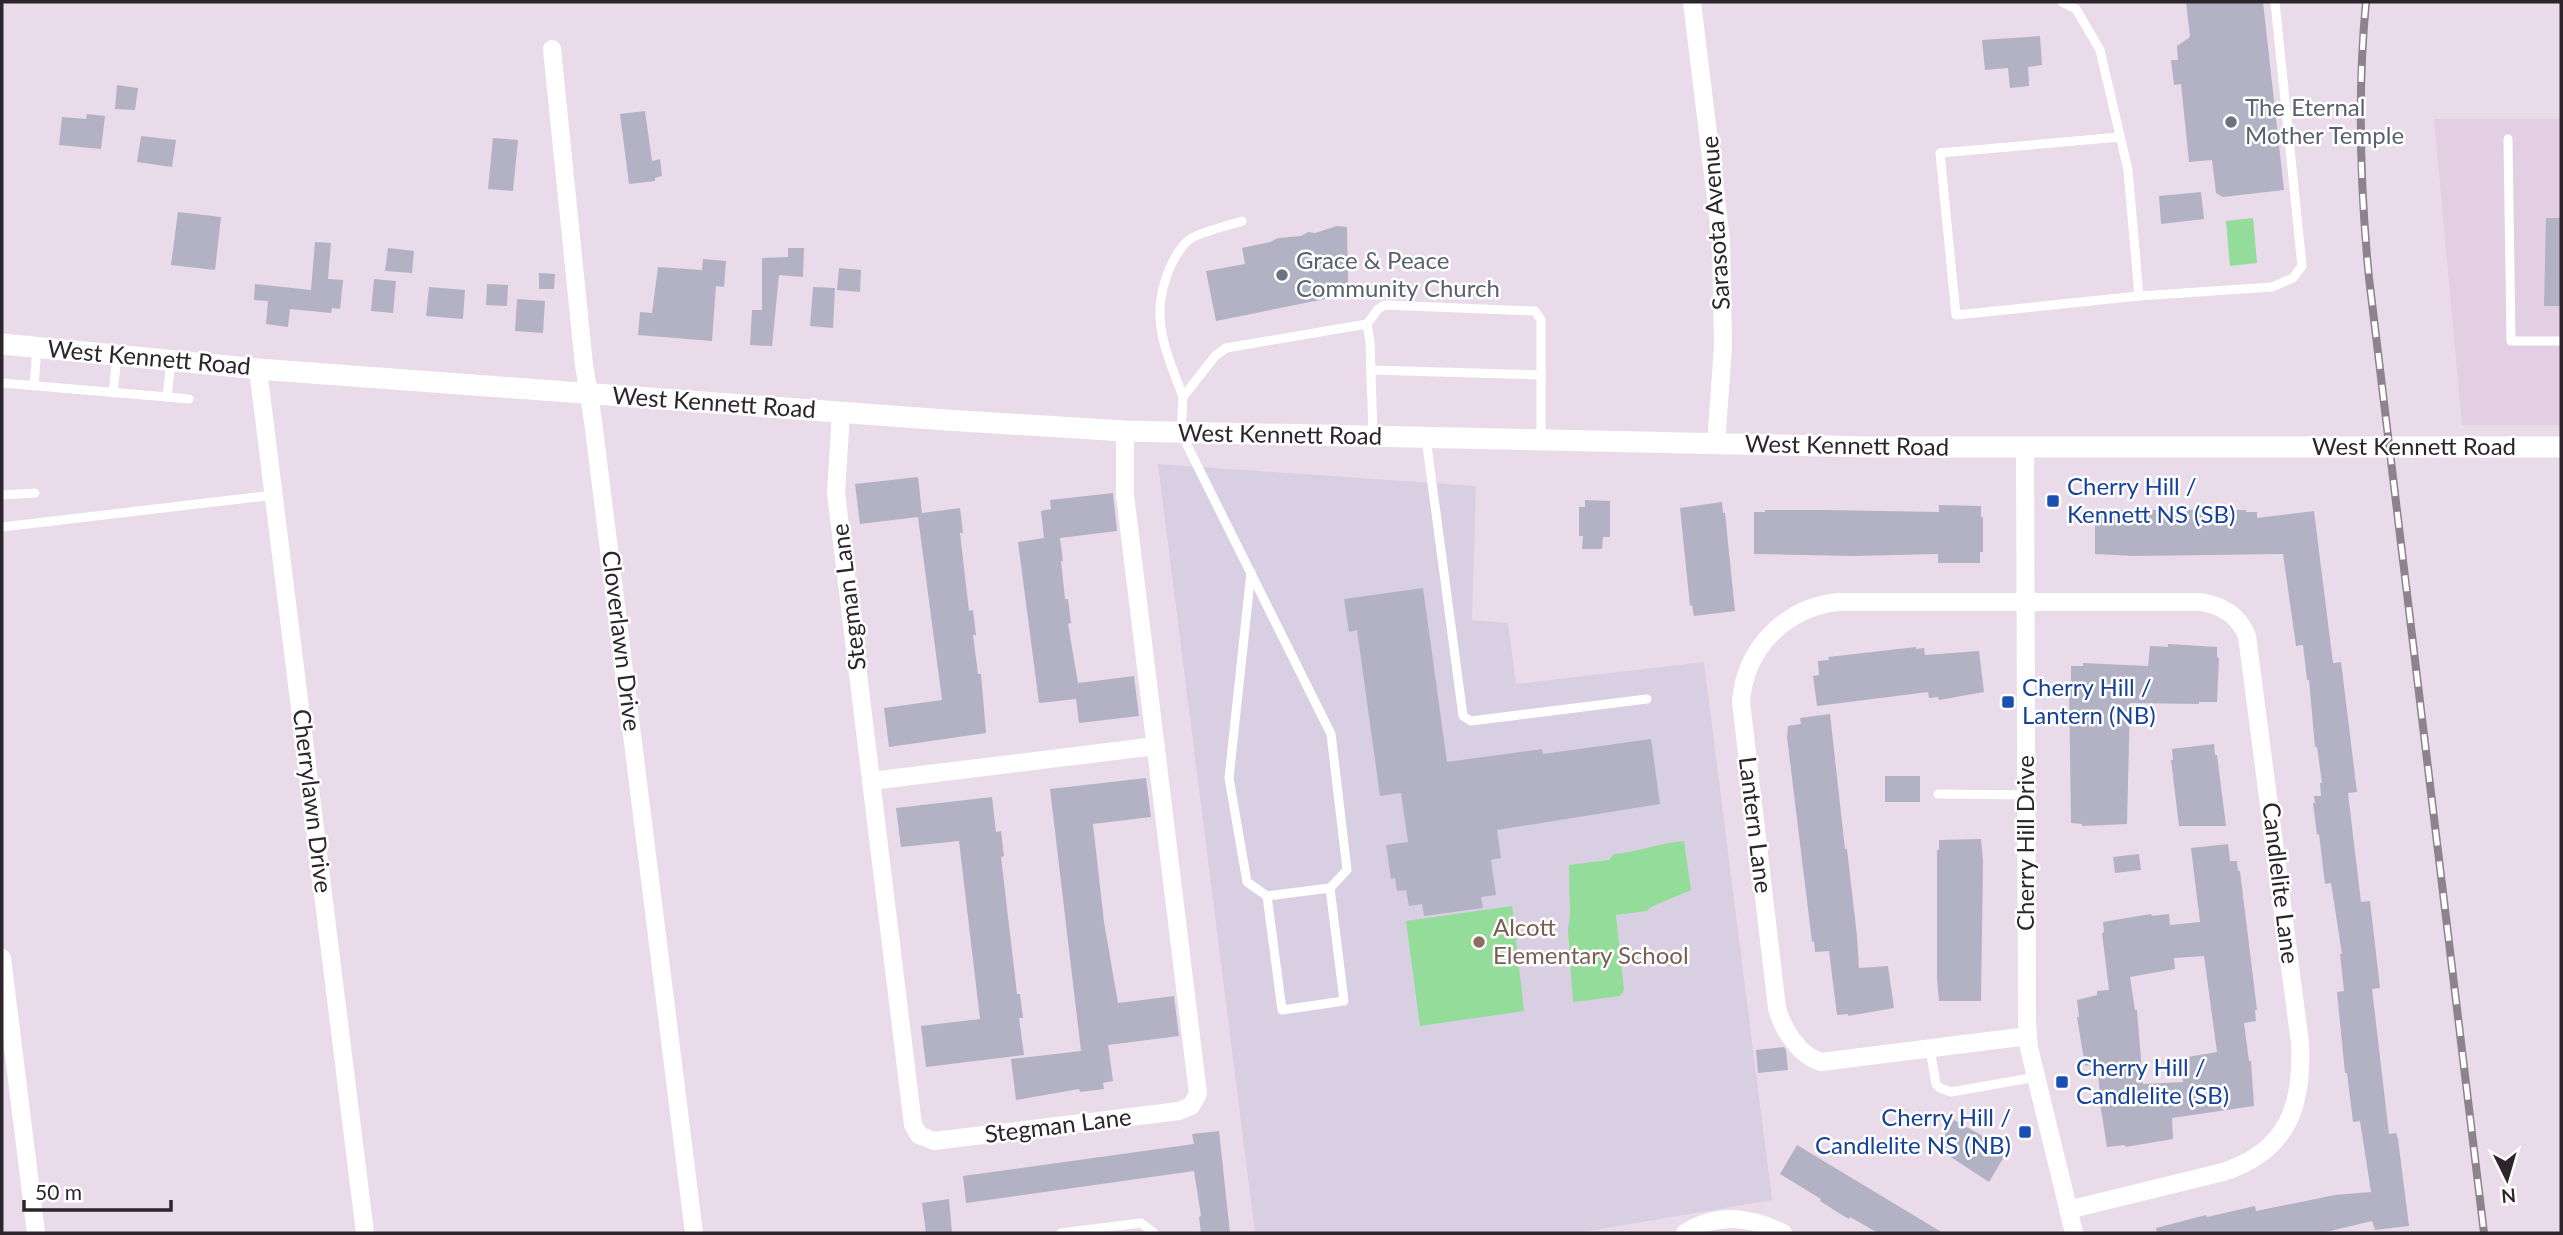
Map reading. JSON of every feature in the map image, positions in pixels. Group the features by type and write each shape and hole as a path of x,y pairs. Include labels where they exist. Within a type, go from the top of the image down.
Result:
{"street":[{"name":"Sarasota Avenue","path":"1692,2 1721,240 1723,335 1716,444"},
{"name":"Cloverlawn Drive","path":"552,49 584,365 694,1233"},
{"name":"West Kennett Road","path":"2,344 258,369 1125,431 1716,444 2561,447"},
{"name":"Cherrylawn Drive","path":"258,369 365,1233"},
{"name":"Stegman Lane","path":"841,412 836,493 915,1128 922,1137 934,1141 1179,1111 1191,1106 1198,1094 1125,495 1125,431"},
{"name":"Cherry Hill Drive","path":"2025,447 2028,1036 2074,1233"},
{"name":"Lantern Lane","path":"2026,603 1838,602 1813,607 1790,618 1767,636 1750,662 1743,683 1742,720 1777,1008 1783,1026 1809,1056 1821,1062 2028,1036"},
{"name":"Candlelite Lane","path":"2026,603 2202,602 2230,612 2243,627 2250,646 2300,1043 2301,1080 2291,1115 2271,1144 2254,1158 2223,1172 2068,1210"},
{"path":"871,781 1156,746"},
{"path":"2,958 36,1233"},
{"path":"1685,1233 1703,1224 1733,1218 1762,1223 1783,1233"}],"lane":[{"path":"2062,2 2076,9 2100,50 2128,170 2139,296"},
{"path":"2120,137 1940,153 1956,315 2139,296 2272,287 2293,278 2302,266 2275,2"},
{"path":"2508,139 2511,341 2561,341"},
{"path":"1242,220 1191,239 1177,254 1160,297 1160,324 1165,349 1183,397 1181,433 1251,572 1331,734 1347,870 1330,888 1267,896 1247,881 1228,778 1251,572"},
{"path":"1373,437 1367,324 1378,309 1385,306 1535,312 1541,320 1541,441"},
{"path":"1183,397 1215,356 1226,348 1367,324"},
{"path":"34,386 37,348"},
{"path":"113,393 117,356"},
{"path":"167,397 171,361"},
{"path":"1371,370 1541,375"},
{"path":"2,383 189,399"},
{"path":"1426,438 1463,716 1471,721 1647,699"},
{"path":"2,495 35,493"},
{"path":"2,527 274,495"},
{"path":"1938,794 2026,795"},
{"path":"1267,896 1282,1010 1344,1001 1330,888"},
{"path":"1930,1049 1936,1084 1951,1093 2036,1077"},
{"path":"1061,1233 1141,1223 1154,1233"}],"shaded area":[{"path":"2434,119 2561,119 2561,425 2462,425"},
{"name":"Alcott Elementary School","path":"1158,464 1476,486 1472,620 1508,623 1516,684 1704,662 1772,1200 1577,1233 1255,1233"}],"green space":[{"path":"2253,218 2257,263 2230,266 2226,221"},
{"path":"1684,841 1691,890 1647,911 1616,915 1624,990 1620,996 1573,1002 1568,930 1569,865 1609,860 1614,854"},
{"path":"1512,906 1524,1011 1420,1026 1406,921"}],"building":[{"name":"The Eternal Mother Temple","path":"2186,2 2263,2 2284,190 2223,197 2216,193 2212,160 2189,162 2181,84 2174,85 2171,60 2178,60 2177,46 2190,37"},
{"path":"2040,36 2042,65 2028,67 2029,86 2010,88 2008,68 1985,70 1982,40"},
{"path":"117,85 138,88 135,110 115,109"},
{"path":"645,111 652,161 660,159 662,176 655,178 655,181 629,184 620,114"},
{"path":"87,114 105,116 101,149 59,145 62,117 86,119"},
{"path":"141,136 176,140 172,167 137,162"},
{"path":"493,138 518,140 513,191 488,189"},
{"path":"2201,192 2204,219 2161,224 2159,196"},
{"path":"178,212 221,217 215,270 171,265"},
{"path":"2546,218 2561,218 2561,306 2544,306"},
{"name":"Grace & Peace Community Church","path":"1337,226 1347,227 1350,294 1216,321 1206,271 1245,264 1242,248"},
{"path":"315,242 331,243 328,279 343,280 340,309 332,308 331,313 290,309 288,327 266,324 268,301 254,300 255,284 311,290"},
{"path":"388,248 414,251 412,273 385,271"},
{"path":"788,248 804,248 803,277 779,275 772,346 750,345 752,310 762,310 762,258 788,257"},
{"path":"703,259 726,261 724,287 716,286 712,341 638,335 640,312 652,313 658,267 702,270"},
{"path":"839,268 861,270 860,292 837,290"},
{"path":"539,273 555,274 554,289 539,289"},
{"path":"374,279 396,281 393,313 371,311"},
{"path":"487,284 508,285 507,306 486,305"},
{"path":"429,287 465,290 463,319 426,316"},
{"path":"813,287 835,288 833,328 810,326"},
{"path":"517,299 545,301 543,333 515,331"},
{"path":"918,477 922,513 960,508 963,533 960,533 969,611 973,610 976,635 973,635 978,674 981,674 986,733 889,747 884,708 942,700 918,517 860,524 855,484"},
{"path":"1113,493 1117,531 1060,538 1065,599 1068,599 1071,623 1068,624 1078,683 1134,676 1139,716 1079,723 1076,699 1039,703 1018,542 1044,538 1041,511 1051,509 1050,500"},
{"path":"1585,500 1610,501 1610,537 1603,537 1602,549 1582,549 1579,507 1585,507"},
{"path":"1722,502 1735,611 1694,616 1692,605 1690,606 1680,508"},
{"path":"1939,505 1981,506 1983,552 1980,552 1980,563 1938,563 1938,554 1754,554 1754,512 1939,512"},
{"path":"2246,510 2257,512 2257,518 2314,511 2333,663 2341,662 2357,792 2348,793 2361,902 2370,901 2380,988 2372,989 2389,1134 2396,1133 2398,1139 2409,1226 2375,1230 2372,1221 2322,1233 2157,1233 2156,1228 2206,1215 2207,1217 2255,1206 2256,1211 2335,1195 2371,1192 2360,1121 2353,1122 2345,1073 2337,992 2344,991 2342,954 2331,883 2325,884 2313,803 2314,796 2321,796 2322,783 2315,747 2309,680 2303,645 2296,646 2283,554 2095,554 2095,512"},
{"path":"1423,588 1447,762 1542,749 1543,754 1651,739 1660,804 1497,830 1501,858 1491,860 1496,895 1481,897 1483,908 1424,916 1422,904 1409,906 1406,890 1397,891 1395,878 1391,879 1386,845 1408,842 1401,793 1380,796 1357,630 1349,632 1344,599"},
{"path":"2168,644 2217,647 2217,702 2130,703 2127,824 2082,826 2071,823 2071,666 2083,666 2083,663 2148,666 2150,646 2168,647"},
{"path":"1924,648 1925,655 1979,651 1984,692 1939,700 1938,697 1929,698 1928,692 1817,706 1813,676 1819,675 1818,661 1829,660 1828,657"},
{"path":"1830,714 1859,968 1888,966 1894,1008 1848,1016 1837,1015 1829,951 1815,952 1814,941 1812,942 1787,737 1788,726 1801,724 1800,718"},
{"path":"2214,744 2226,826 2179,826 2172,749"},
{"path":"1885,776 1920,776 1920,802 1885,802"},
{"path":"1146,778 1151,817 1093,824 1104,922 1118,1003 1174,996 1179,1036 1108,1045 1113,1081 1103,1083 1104,1089 1080,1092 1079,1089 1016,1100 1011,1059 1081,1051 1050,789"},
{"path":"992,797 996,832 1001,831 1004,856 1001,857 1017,994 1020,994 1023,1018 1019,1018 1024,1055 926,1067 921,1026 980,1019 959,841 901,847 896,808"},
{"path":"1981,839 1981,1001 1939,1001 1939,840"},
{"path":"2228,844 2230,861 2237,861 2240,871 2257,1010 2256,1021 2244,1023 2251,1061 2254,1106 2172,1118 2173,1139 2125,1147 2107,1147 2100,1103 2098,1064 2085,1066 2077,1000 2097,995 2097,991 2109,990 2103,922 2151,914 2169,914 2170,925 2200,922 2191,848","holes":["2204,956 2217,1052 2182,1058 2183,1082 2143,1084 2137,1010 2130,977 2175,969 2174,958"]},
{"path":"2139,854 2141,870 2115,873 2113,857"},
{"path":"1784,1047 1788,1070 1758,1073 1756,1050"},
{"path":"1954,1120 2008,1150 1989,1182 1937,1148"},
{"path":"1219,1131 1230,1233 1201,1233 1194,1171 966,1203 963,1176 1194,1144 1192,1134"},
{"path":"1797,1145 1943,1233 1878,1233 1842,1215 1780,1174"},
{"path":"949,1199 952,1233 926,1233 922,1203"}],"railway":[{"path":"2366,2 2361,71 2361,140 2369,278 2484,1233"}],"place":[{"name":"The Eternal Mother Temple","path":"2231,122"},
{"name":"Grace & Peace Community Church","path":"1282,275"},
{"name":"Cherry Hill / Kennett NS (SB)","path":"2053,501"},
{"name":"Cherry Hill / Lantern (NB)","path":"2008,702"},
{"name":"Alcott Elementary School","path":"1479,942"},
{"name":"Cherry Hill / Candlelite (SB)","path":"2062,1082"},
{"name":"Cherry Hill / Candlelite NS (NB)","path":"2025,1132"}]}
